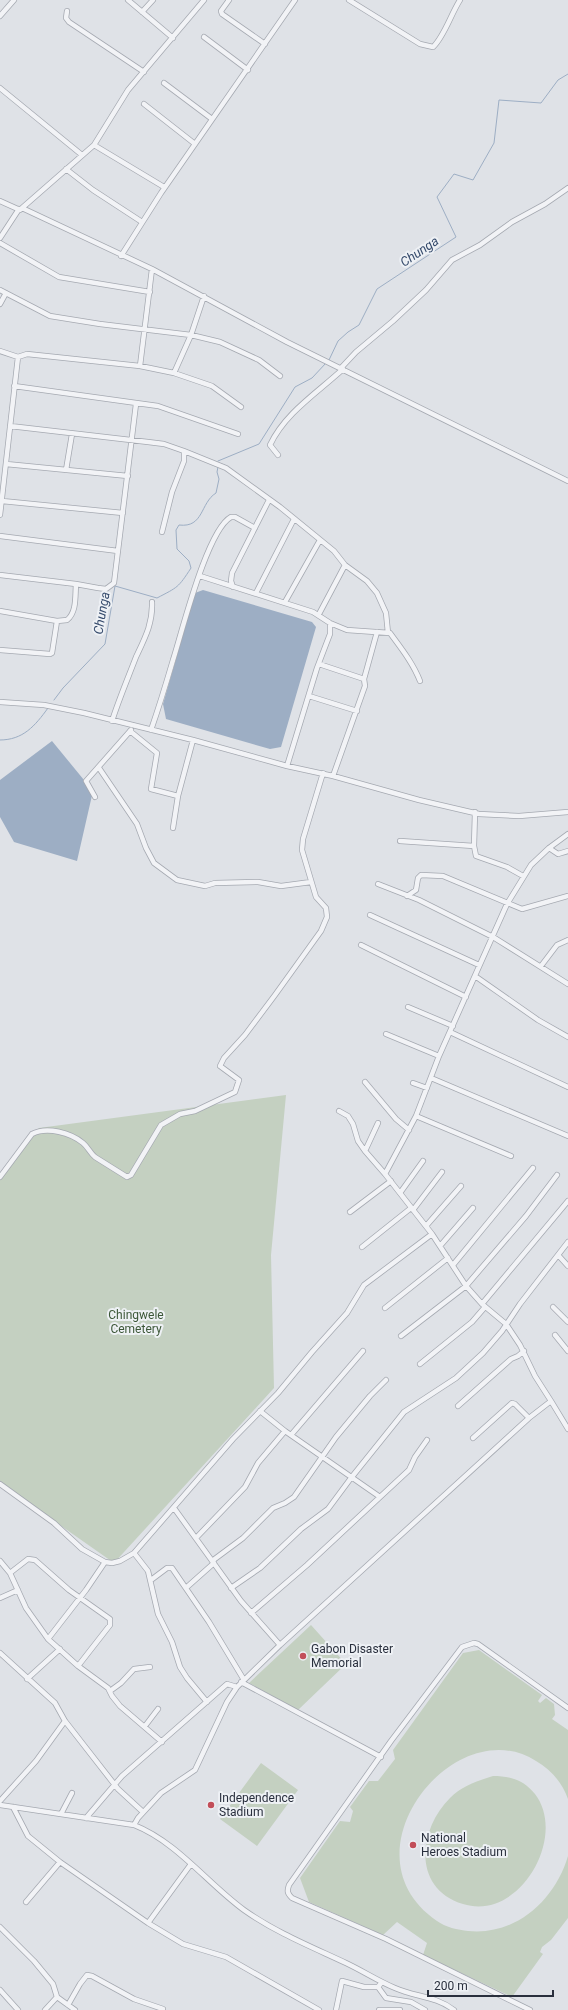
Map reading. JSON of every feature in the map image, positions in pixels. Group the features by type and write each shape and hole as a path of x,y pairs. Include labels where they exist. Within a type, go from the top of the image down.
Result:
{"street":[{"path":"0,16 14,0"},
{"path":"128,0 173,38"},
{"path":"142,12 153,0"},
{"path":"229,0 221,11 222,14 264,44"},
{"path":"121,256 164,188 212,118 248,70 264,44 295,0"},
{"path":"349,0 420,44 433,47 438,43 451,12 460,0"},
{"path":"0,238 20,209 94,145 128,90 173,38 202,1"},
{"path":"67,11 66,18 69,22 144,72"},
{"path":"204,37 248,70"},
{"path":"164,83 212,118"},
{"path":"0,88 82,155"},
{"path":"144,104 194,144"},
{"path":"94,145 164,188"},
{"path":"66,169 93,190 142,222"},
{"path":"278,455 270,445 276,432 286,419 342,369 356,352 393,321 426,290 455,258 480,245 512,222 544,204 568,188"},
{"path":"0,201 152,269 287,342 568,481"},
{"path":"0,243 59,277 150,292"},
{"path":"140,366 146,329 152,269"},
{"path":"0,290 50,316 100,324 191,335 220,342 259,360 280,376"},
{"path":"0,304 6,293"},
{"path":"174,373 191,335 204,296"},
{"path":"0,351 18,357 27,354 140,366 174,373 212,386 241,406"},
{"path":"0,516 2,500 1,494 6,464 18,357"},
{"path":"14,386 167,408 238,434"},
{"path":"0,575 98,588 110,586 114,583 136,404"},
{"path":"10,426 164,444 226,468 334,551 345,565 367,581 377,593 386,610 388,633"},
{"path":"66,470 72,434"},
{"path":"162,532 172,492 182,466 184,451"},
{"path":"6,464 128,476"},
{"path":"2,500 123,513"},
{"path":"233,587 231,581 232,573 269,500"},
{"path":"151,730 166,686 191,595 218,533 229,518 235,516 255,528"},
{"path":"256,593 294,519"},
{"path":"0,536 118,551"},
{"path":"285,602 320,540"},
{"path":"319,614 345,565"},
{"path":"200,576 319,614 330,623 356,632 390,633 396,643 404,651 420,680"},
{"path":"0,611 57,621 67,620 72,615 76,584"},
{"path":"112,721 123,690 146,639 152,621 152,602"},
{"path":"0,650 52,653 57,621"},
{"path":"287,766 330,634 330,623"},
{"path":"333,776 365,686 364,679 377,632"},
{"path":"319,664 364,679"},
{"path":"310,696 357,711"},
{"path":"0,702 53,706 193,740 287,766 323,773 419,800 475,812 511,816 568,812"},
{"path":"95,797 86,781 99,768 134,726"},
{"path":"130,732 157,753 151,789 178,796"},
{"path":"173,828 178,796 193,740"},
{"path":"99,768 137,824 146,848 154,863 177,880 205,886 215,883 258,882 281,886 312,882"},
{"path":"0,1177 32,1134 37,1132 57,1131 77,1138 87,1146 91,1154 127,1177 131,1175 160,1125 180,1114 194,1111 235,1092 239,1080 220,1066 224,1058 245,1035 275,995 321,931 327,917 326,908 316,897 302,847 323,773"},
{"path":"475,812 474,846 476,856 507,867 523,876"},
{"path":"385,1174 416,1116 439,1056 507,904 531,865 549,848 568,834"},
{"path":"400,841 474,846"},
{"path":"549,848 558,854 568,851"},
{"path":"407,896 416,890 419,876 443,876 507,904 525,908 568,896"},
{"path":"378,884 438,909 493,937 568,984"},
{"path":"370,915 479,965"},
{"path":"541,966 558,945 568,940"},
{"path":"361,945 466,997"},
{"path":"475,976 538,1020 568,1037"},
{"path":"408,1006 453,1026"},
{"path":"450,1032 568,1088"},
{"path":"386,1034 439,1056"},
{"path":"430,1078 568,1136"},
{"path":"365,1082 396,1119 409,1130"},
{"path":"413,1083 427,1088"},
{"path":"339,1111 348,1116 353,1124 358,1141 432,1234 466,1286 483,1305 506,1324 524,1351 535,1376 568,1429"},
{"path":"416,1116 511,1156"},
{"path":"365,1151 378,1123"},
{"path":"400,1193 423,1160"},
{"path":"453,1265 533,1168"},
{"path":"362,1247 412,1209 442,1172"},
{"path":"401,1336 466,1286 526,1216 557,1175"},
{"path":"350,1212 391,1181"},
{"path":"426,1226 461,1186"},
{"path":"420,1364 472,1322 483,1305 568,1201"},
{"path":"440,1246 473,1208"},
{"path":"0,1484 54,1523 82,1549 105,1562 112,1563 120,1561 134,1553 233,1439 278,1393 347,1313 364,1286 432,1234"},
{"path":"231,1588 274,1556 300,1529 321,1516 404,1412 456,1378 483,1353 568,1242"},
{"path":"558,1255 568,1266"},
{"path":"385,1308 448,1258"},
{"path":"553,1306 568,1322"},
{"path":"555,1335 568,1351"},
{"path":"291,1435 363,1351"},
{"path":"458,1406 511,1358 518,1356 524,1351"},
{"path":"187,1587 213,1562 243,1538 272,1508 285,1503 294,1497 322,1456 370,1396 386,1380"},
{"path":"134,1825 143,1812 161,1793 194,1770 204,1754 226,1702 242,1681 530,1418 551,1401"},
{"path":"473,1438 512,1403 516,1404 530,1418"},
{"path":"260,1411 285,1432 380,1497"},
{"path":"196,1538 245,1487 258,1463 285,1432"},
{"path":"252,1613 304,1568 409,1470 417,1453 427,1440"},
{"path":"174,1508 231,1588 280,1645"},
{"path":"134,1553 148,1572 158,1614 172,1642 180,1667 206,1702"},
{"path":"10,1573 28,1559 31,1559 110,1620 110,1625 78,1666"},
{"path":"0,1561 10,1573 26,1608 48,1639 78,1666 108,1688 120,1706 162,1742"},
{"path":"48,1639 105,1562"},
{"path":"151,1580 169,1568 172,1568 187,1587 242,1681 381,1757"},
{"path":"0,1598 18,1590"},
{"path":"530,2010 386,1940 297,1900 288,1894 289,1885 456,1653 468,1644 474,1643 487,1650 568,1708"},
{"path":"27,1679 60,1649"},
{"path":"0,1653 54,1703 65,1721 114,1784 143,1812"},
{"path":"110,1691 121,1683 134,1669 150,1667"},
{"path":"86,1818 114,1784 206,1702 227,1684 237,1687"},
{"path":"145,1726 158,1709"},
{"path":"0,1801 36,1761 65,1721"},
{"path":"61,1814 72,1794"},
{"path":"0,1805 134,1825 148,1831 162,1840 235,1902 259,1920 382,1982 406,1992 440,2001 454,2010"},
{"path":"13,1807 28,1836 60,1862 148,1923 183,1944 226,1957 319,2010"},
{"path":"26,1902 60,1862"},
{"path":"148,1923 191,1864"},
{"path":"0,1928 34,1961 53,1984 57,1997 75,2010"},
{"path":"68,2005 87,1975 92,1976 134,1999 163,2009"},
{"path":"336,2010 342,1981 364,1987 378,1987"},
{"path":"378,1987 382,1982"},
{"path":"378,1987 386,1998 411,2002 422,2010"},
{"path":"0,1990 18,2010"},
{"path":"45,2010 57,1997"},
{"path":"379,2010 400,2010"}],"green space":[{"name":"Chingwele Cemetery","path":"286,1095 271,1255 274,1388 114,1563 0,1483 0,1180 39,1128"},
{"path":"311,1625 346,1664 298,1710 249,1683"},
{"path":"479,1650 542,1695 538,1701 540,1703 546,1698 554,1704 555,1715 552,1719 568,1730 568,1799 563,1787 555,1777 536,1761 504,1750 473,1755 443,1771 419,1796 404,1827 400,1860 410,1893 437,1921 448,1927 460,1930 486,1931 502,1928 531,1912 554,1887 568,1856 568,1918 551,1940 542,1947 540,1952 543,1954 512,1997 423,1955 427,1943 397,1922 383,1935 309,1902 300,1878 340,1821 350,1822 353,1811 350,1807 369,1781 378,1781 395,1759 393,1750 463,1653"},
{"path":"261,1763 298,1790 257,1846 220,1819"},
{"path":"493,1776 511,1778 521,1782 531,1789 544,1812 546,1832 541,1852 532,1872 519,1888 503,1900 484,1906 463,1904 446,1896 435,1885 428,1872 425,1857 427,1841 431,1826 439,1811 450,1798 465,1787"}],"water":[{"path":"203,590 312,622 316,627 281,747 270,749 166,719 163,704 195,593"},
{"path":"52,741 93,791 77,861 14,842 0,817 0,780"}],"waterway":[{"name":"Chunga","path":"329,360 338,341 359,325 377,289 456,237 437,197 454,174 473,180 494,143 499,100 541,103 558,80 568,74"},
{"name":"Chunga","path":"218,461 259,444 295,387 312,378 326,363"},
{"name":"Chunga","path":"54,700 63,688 105,644 115,586 157,598 174,589 183,580 191,568 189,561 177,549 176,530 179,525 193,523 201,514 211,497 216,493 219,479 217,472 218,467"},
{"name":"Chunga","path":"0,740 15,738 22,735 38,721 48,708"}],"place":[{"name":"Gabon Disaster Memorial","path":"303,1656"},
{"name":"Independence Stadium","path":"211,1805"},
{"name":"National Heroes Stadium","path":"413,1845"}]}
